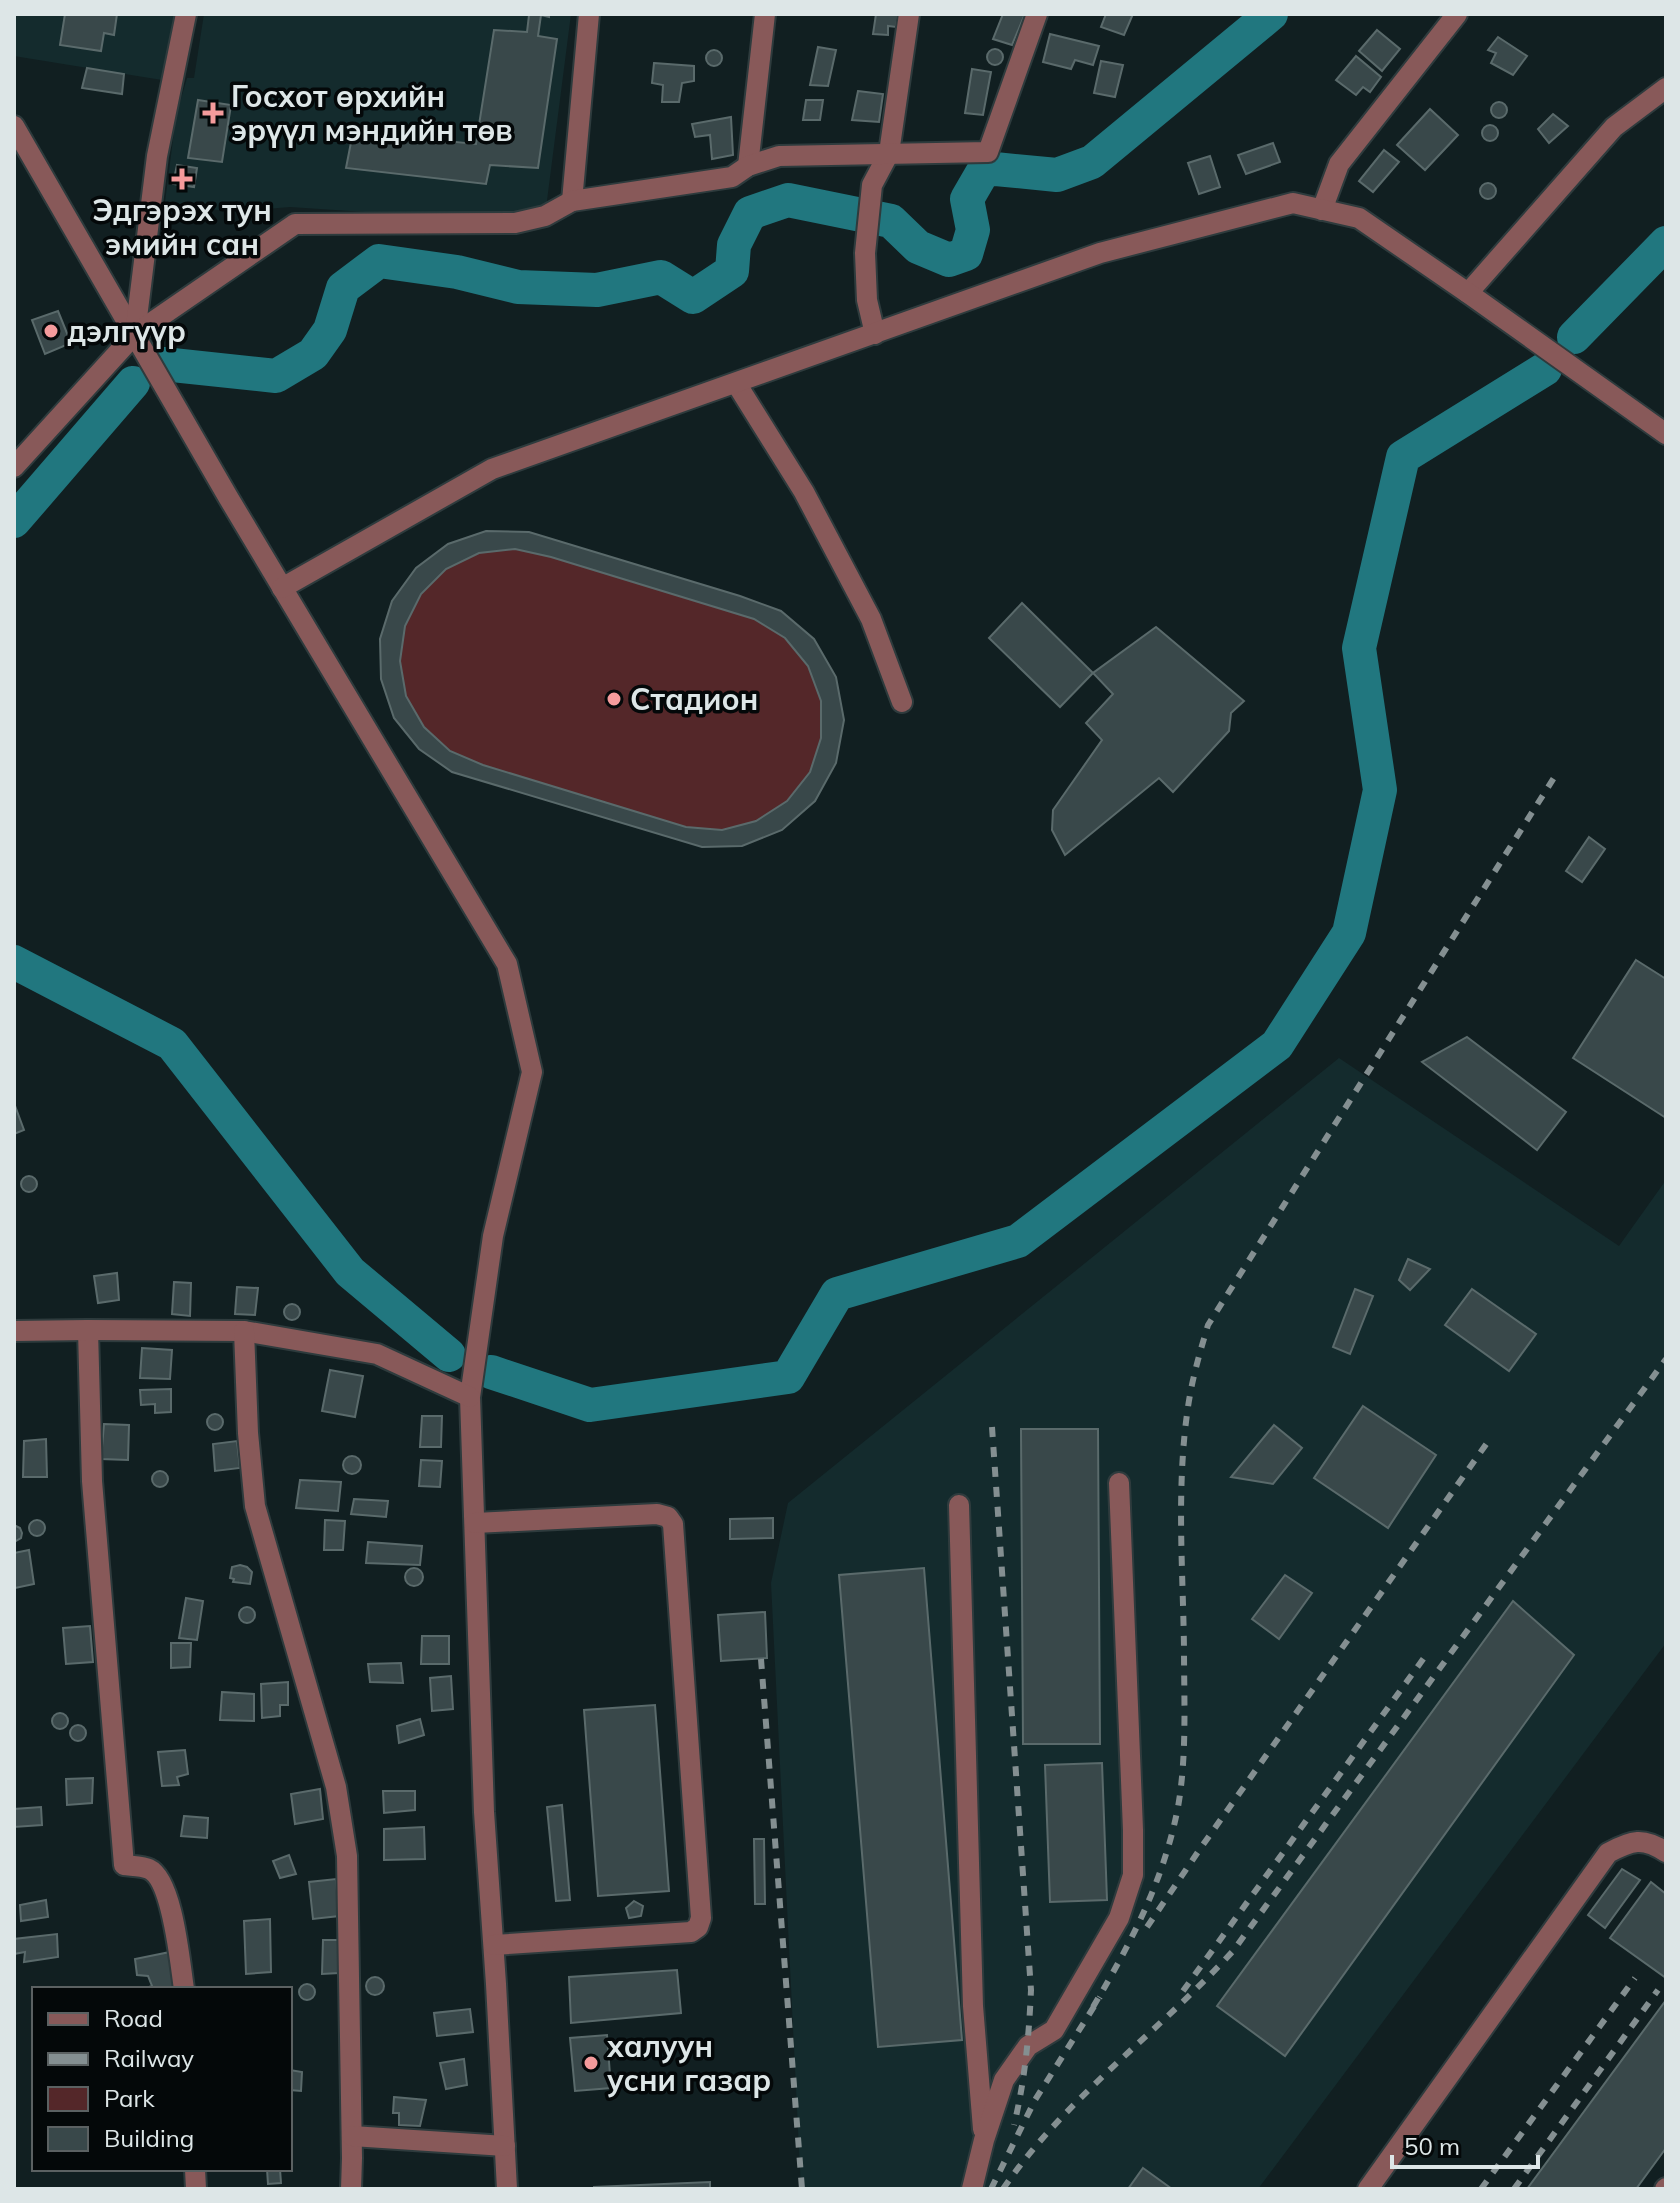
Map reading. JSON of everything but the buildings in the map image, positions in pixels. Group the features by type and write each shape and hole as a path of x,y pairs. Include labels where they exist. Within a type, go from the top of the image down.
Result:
{"street":[{"path":"135,334 157,156 186,14"},
{"path":"572,201 589,14"},
{"path":"748,166 765,14"},
{"path":"875,334 867,300 865,253 872,185 889,153 909,14"},
{"path":"14,467 135,334 295,224 515,223 545,216 572,201 732,177 748,166 779,156 988,152 1037,14"},
{"path":"1322,210 1339,164 1457,14"},
{"path":"1468,293 1614,127 1666,88"},
{"path":"14,126 282,588 507,964 532,1072 493,1236 470,1397 484,1812 507,2189"},
{"path":"282,588 492,469 1100,253 1293,203 1359,218 1666,434"},
{"path":"736,383 804,492 871,619 902,702"},
{"path":"88,1330 92,1481 124,1865 149,1869 162,1881 175,1929 184,1987"},
{"path":"14,1331 244,1331 377,1354 470,1397"},
{"path":"244,1331 248,1433 255,1506 336,1787 347,1856 351,2189"},
{"path":"972,2189 1004,2080 1028,2046 1054,2030 1119,1918 1133,1875 1119,1483"},
{"path":"959,1505 973,2006 984,2140"},
{"path":"475,1523 657,1514 668,1517 673,1524 701,1918 698,1927 691,1932 494,1945"},
{"path":"1368,2189 1608,1853 1625,1843 1639,1841 1653,1844 1666,1852"},
{"path":"352,2136 505,2146"}],"shaded area":[{"path":"14,14 174,14 162,80 14,56"},
{"path":"204,14 571,14 545,216 410,215 290,207 231,212 165,202 176,116 187,78 194,78"},
{"path":"1339,1058 1619,1246 1666,1180 1666,1643 1258,2189 801,2189 771,1583 788,1503"}],"green space":[{"name":"Стадион","path":"486,531 529,532 781,611 814,639 836,677 844,720 836,763 815,801 782,830 742,846 702,847 452,772 419,749 394,718 392,601 416,568 448,544"}],"waterway":[{"path":"163,364 276,376 313,354 330,330 343,288 379,261 457,272 518,287 597,290 661,277 693,297 732,271 734,245 750,213 788,200 891,221 918,247 949,260 966,254 973,230 967,199 985,168 1057,175 1092,162 1271,14"},
{"path":"1574,337 1666,243"},
{"path":"491,1372 590,1405 788,1377 837,1294 1018,1241 1277,1045 1349,933 1380,790 1359,648 1403,457 1545,369"},
{"path":"14,521 133,383"},
{"path":"14,962 172,1044 350,1272 449,1355"}],"railway":[{"path":"1093,2007 1155,1885 1178,1807 1184,1728 1182,1467 1190,1397 1208,1325 1557,773"},
{"path":"1003,2189 1055,2125 1233,1951 1666,1359"},
{"path":"992,1427 1031,1990 1026,2058 1014,2125"},
{"path":"1147,1927 1487,1443"},
{"path":"1183,1991 1429,1651"},
{"path":"761,1659 802,2189"},
{"path":"1481,2189 1635,1978"},
{"path":"1514,2189 1658,1990"},
{"path":"991,2189 1035,2100 1100,1997"}],"place":[{"name":"Госхот өрхийн эрүүл мэндийн төв","path":"213,113"},
{"name":"Эдгэрэх тун эмийн сан","path":"182,179"},
{"name":"дэлгүүр","path":"51,331"},
{"name":"Стадион","path":"614,699"},
{"name":"халуун усни газар","path":"591,2063"}]}
